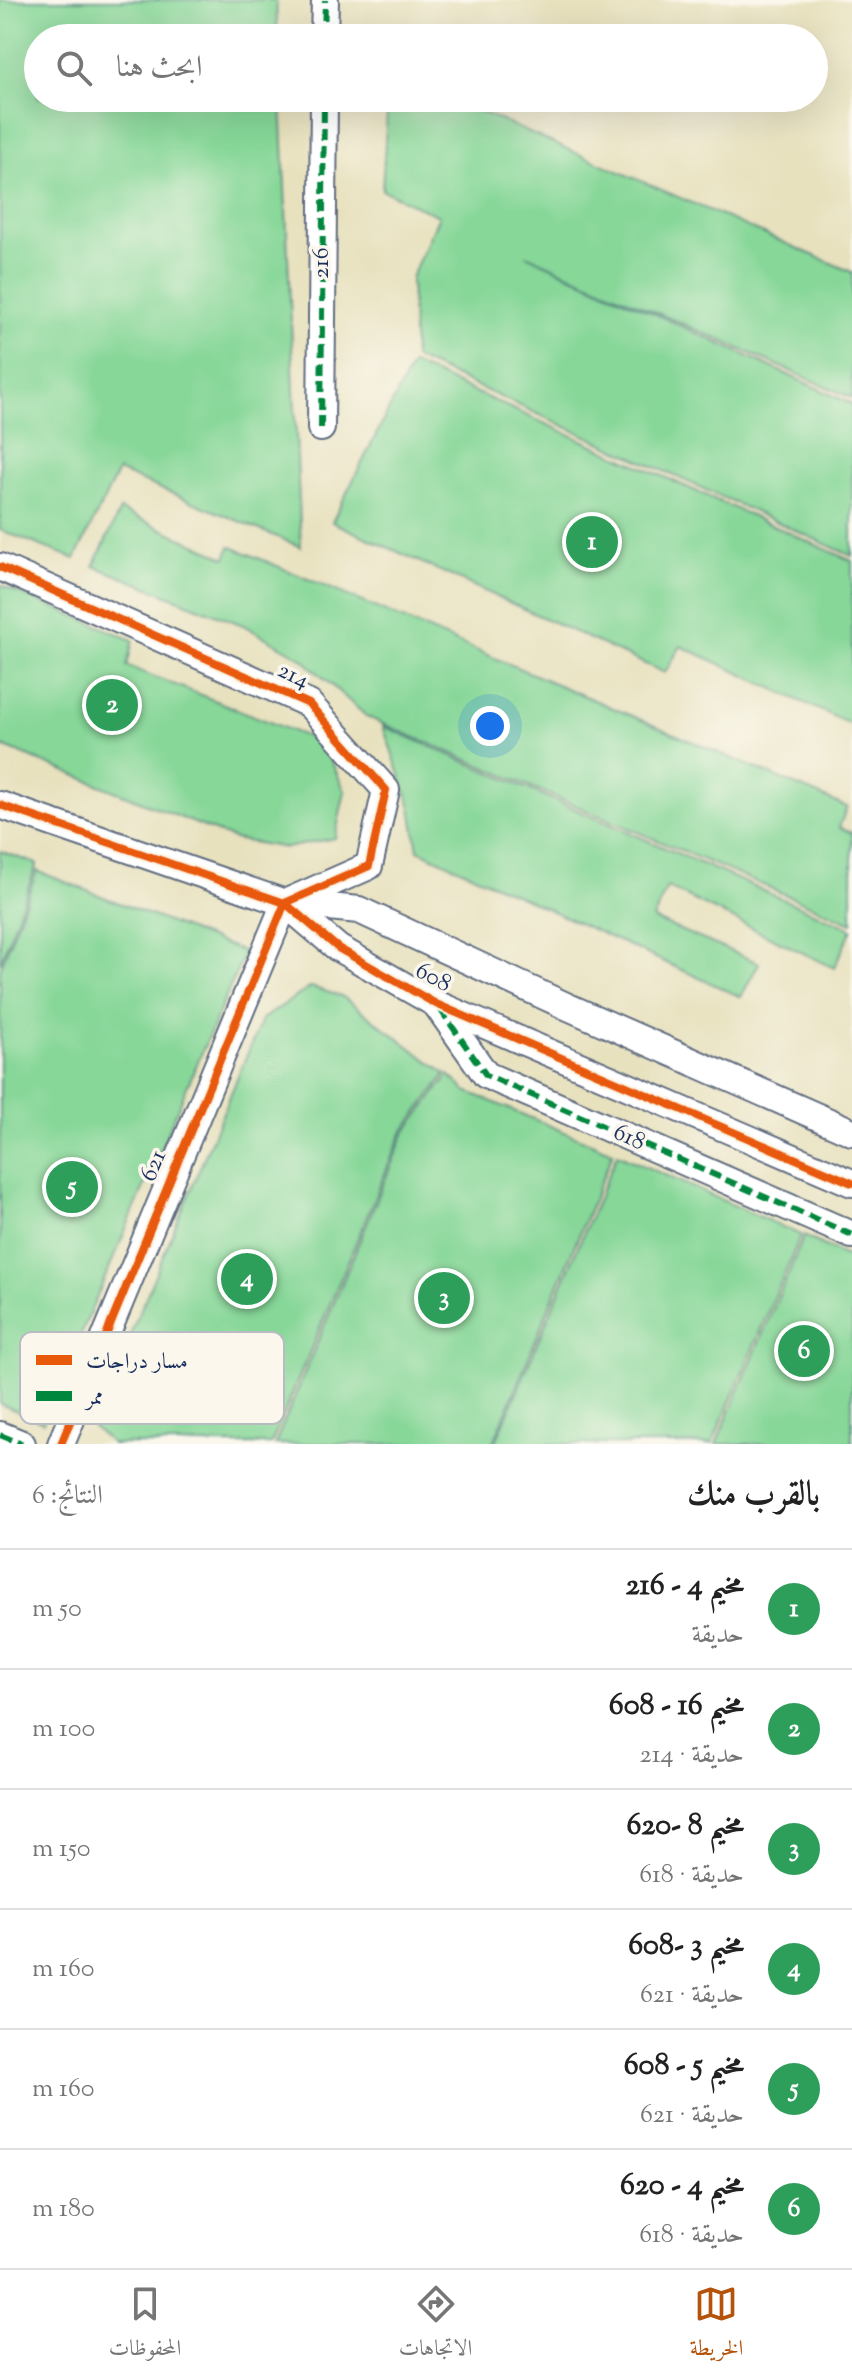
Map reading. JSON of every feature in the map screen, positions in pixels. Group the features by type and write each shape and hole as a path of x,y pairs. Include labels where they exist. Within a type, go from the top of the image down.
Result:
{"street":[{"path":"324,24 325,0"},
{"name":"216","path":"321,428 324,112"},
{"name":"214","path":"0,567 309,704 386,790 369,866 285,903"},
{"name":"608","path":"0,805 285,903 359,910 566,1006 852,1132"},
{"name":"608","path":"285,903 338,948 436,1004 852,1183"},
{"name":"621","path":"107,1332 285,903"},
{"name":"618","path":"436,1004 486,1075 852,1235"},
{"name":"621","path":"61,1444 69,1424"},
{"path":"0,1435 22,1444"}],"green space":[{"path":"0,0 276,0 277,24 24,24 24,112 282,112 301,547 118,471 75,559 0,530"},
{"path":"387,112 481,112 852,272 852,398 526,255 852,404 852,556 414,358 411,278 439,216 382,190"},
{"path":"412,364 852,561 852,725 681,646 665,673 332,522"},
{"path":"120,510 226,558 230,546 847,807 839,827 852,833 852,923 367,717 300,657 243,625 94,566"},
{"path":"0,585 133,640 127,666 323,743 345,791 335,838 286,848 234,839 0,745"},
{"path":"383,726 852,929 834,968 667,887 653,919 759,963 741,997 418,850 411,807"},
{"path":"0,851 37,864 0,963"},
{"path":"37,871 245,952 82,1332 20,1332 20,1412 0,1404 0,969"},
{"path":"311,987 343,997 446,1074 402,1133 284,1413 284,1332 131,1332 262,1019"},
{"path":"449,1075 466,1091 613,1152 493,1444 275,1444 284,1424 404,1134"},
{"path":"617,1154 801,1235 712,1444 495,1444"},
{"path":"804,1236 852,1259 852,1444 716,1444"},
{"path":"279,1424 271,1444 112,1444 92,1426"}],"marked path":[{"path":"324,24 325,0"},
{"path":"321,428 324,112"},
{"path":"440,1009 486,1075 852,1235"},
{"path":"0,1435 22,1444"}],"cycle path":[{"path":"0,567 309,704 386,790 369,866 285,903 107,1332"},
{"path":"0,805 285,903 338,948 436,1004 852,1183"},
{"path":"61,1444 69,1424"}],"place":[{"name":"مخيم 4 - 216","path":"592,542"},
{"name":"مخيم 16 - 608","path":"112,705"},
{"name":"مخيم 5 - 608","path":"72,1187"},
{"name":"مخيم 3 -608","path":"247,1279"},
{"name":"مخيم 8 -620","path":"444,1298"},
{"name":"مخيم 4 - 620","path":"804,1351"}]}
